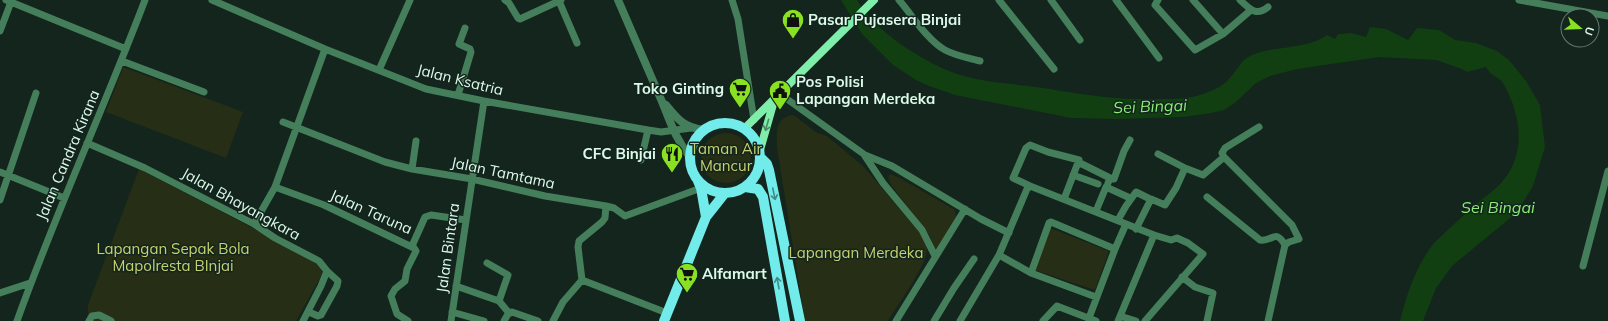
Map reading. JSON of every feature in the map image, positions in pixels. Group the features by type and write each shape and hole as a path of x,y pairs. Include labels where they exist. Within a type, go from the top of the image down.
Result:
{"main road":[{"path":"745,128 874,0"},
{"path":"695,177 705,187 718,192 732,192 745,187 754,178 777,97"},
{"path":"706,217 701,188 691,168 690,158 692,145 703,130 716,124 728,123 745,128 754,138 760,154 769,170 800,321"},
{"path":"745,187 758,189 763,197 785,321"},
{"path":"665,317 706,217 725,193"}],"street":[{"name":"Jalan Candra Kirana","path":"17,321 30,283 122,61 145,0"},
{"name":"Jalan Ksatria","path":"212,0 325,49 426,88 484,101 661,132 691,128"},
{"path":"379,70 410,0"},
{"path":"506,0 520,19 560,0 578,43"},
{"path":"618,0 661,99 673,131 679,144 690,158"},
{"path":"732,0 738,19 754,120"},
{"path":"899,0 933,42 945,50 962,57 980,61"},
{"path":"999,0 1054,69"},
{"path":"1051,0 1080,40"},
{"path":"1116,0 1159,58"},
{"path":"1158,0 1155,5 1195,50 1223,34 1251,10"},
{"path":"1193,0 1223,34"},
{"path":"1240,0 1251,10 1262,11 1268,7"},
{"path":"1519,0 1608,16"},
{"path":"0,31 8,1 126,49"},
{"path":"458,94 471,52 470,49 460,45 465,28"},
{"path":"254,224 276,187 325,49"},
{"path":"122,61 204,92"},
{"path":"0,200 36,92"},
{"path":"777,97 865,155 892,166 1008,233"},
{"path":"661,99 675,117 691,128 703,130"},
{"name":"Jalan Bintara","path":"451,321 484,101"},
{"name":"Jalan Tamtama","path":"283,122 385,162 412,169 472,179 545,196 606,206 614,208 623,216 629,216 701,188"},
{"path":"1259,127 1225,148 1222,153 1224,157 1292,225 1299,239 1285,245 1268,321"},
{"path":"641,160 648,130"},
{"path":"1130,140 1124,151 1114,179 1078,162 1079,160 1048,152 1030,145 1026,148 1013,178 1118,220 1136,229 1171,240 1177,238 1188,243 1202,254 1144,321"},
{"path":"412,169 416,141"},
{"name":"Jalan Bhayangkara","path":"88,143 145,168 254,224 275,238 318,261 338,281 338,286 322,315 318,316 308,312"},
{"path":"1158,154 1185,168 1203,175 1224,157"},
{"path":"865,155 883,183 922,230 935,256"},
{"path":"1064,199 1078,162"},
{"path":"1118,220 1130,198 1132,199 1136,192 1165,205 1176,188 1185,168"},
{"path":"1583,266 1608,171"},
{"path":"0,172 64,198"},
{"path":"1073,175 1098,184"},
{"path":"1096,211 1110,178"},
{"path":"960,321 999,255 1027,189 1030,186"},
{"name":"Jalan Taruna","path":"276,187 324,205 412,246 425,217 431,215 466,220"},
{"path":"1107,187 1130,198"},
{"path":"1207,197 1260,240 1277,236 1285,245"},
{"path":"1136,229 1150,199"},
{"path":"553,321 562,302 582,280 578,247 579,241 602,222 605,218 606,206"},
{"path":"896,321 965,209"},
{"path":"1031,273 1049,223 1051,222 1115,249"},
{"path":"1043,321 1057,306 1093,320 1096,297 1126,224"},
{"path":"1136,321 1119,318 1154,235"},
{"path":"408,321 398,315 392,302 392,292 405,281 407,269 416,254 416,251 412,246"},
{"path":"999,255 1031,273 1096,297"},
{"path":"934,321 974,259"},
{"path":"487,263 508,275 499,301"},
{"path":"303,321 327,271"},
{"path":"1182,278 1195,287 1213,293 1207,321"},
{"path":"582,280 665,317"},
{"path":"0,293 30,283"},
{"path":"456,286 499,301 509,313"},
{"path":"452,312 484,321"},
{"path":"1265,321 1270,312"},
{"path":"504,321 509,313"},
{"path":"509,313 516,313 538,321"},
{"path":"89,321 92,316 95,315 99,315 111,321"}],"green space":[{"path":"123,67 243,112 226,158 106,112"},
{"name":"Lapangan Merdeka","path":"791,115 795,116 817,133 827,136 863,166 920,233 925,241 927,250 925,258 910,286 888,321 805,321 777,148 777,132 779,124 786,117"},
{"name":"Taman Air Mancur","path":"726,133 736,135 744,140 749,148 751,158 749,168 744,176 736,181 726,183 716,181 708,176 703,168 701,158 703,148 708,140 716,135"},
{"name":"Lapangan Sepak Bola Mapolresta BInjai","path":"139,169 320,263 322,273 320,278 296,321 86,321 88,305"},
{"path":"890,174 898,177 955,210 956,217 938,248 934,250 930,236 891,185 888,178"},
{"path":"1050,228 1109,251 1095,290 1035,270"}],"water":[{"name":"Sei Bingai","path":"841,0 857,0 874,22 898,42 924,59 959,75 992,82 1132,99 1173,99 1200,95 1221,86 1230,78 1244,60 1252,55 1310,43 1327,35 1335,39 1338,34 1351,33 1366,37 1370,27 1386,29 1408,40 1417,28 1439,30 1455,40 1476,43 1497,51 1509,60 1526,81 1540,105 1545,147 1533,186 1519,209 1452,266 1436,288 1423,321 1400,321 1417,270 1434,243 1502,182 1510,171 1515,159 1519,133 1514,107 1503,83 1500,79 1490,73 1486,67 1467,72 1436,60 1380,57 1297,69 1270,76 1256,83 1236,102 1224,110 1211,113 1184,117 1116,119 1071,118 955,95 916,80 893,65 862,34"}],"place":[{"name":"Pasar Pujasera Binjai","path":"793,40"},
{"name":"Toko Ginting","path":"740,108"},
{"name":"Pos Polisi Lapangan Merdeka","path":"780,110"},
{"name":"CFC Binjai","path":"672,174"},
{"name":"Alfamart","path":"687,294"}]}
